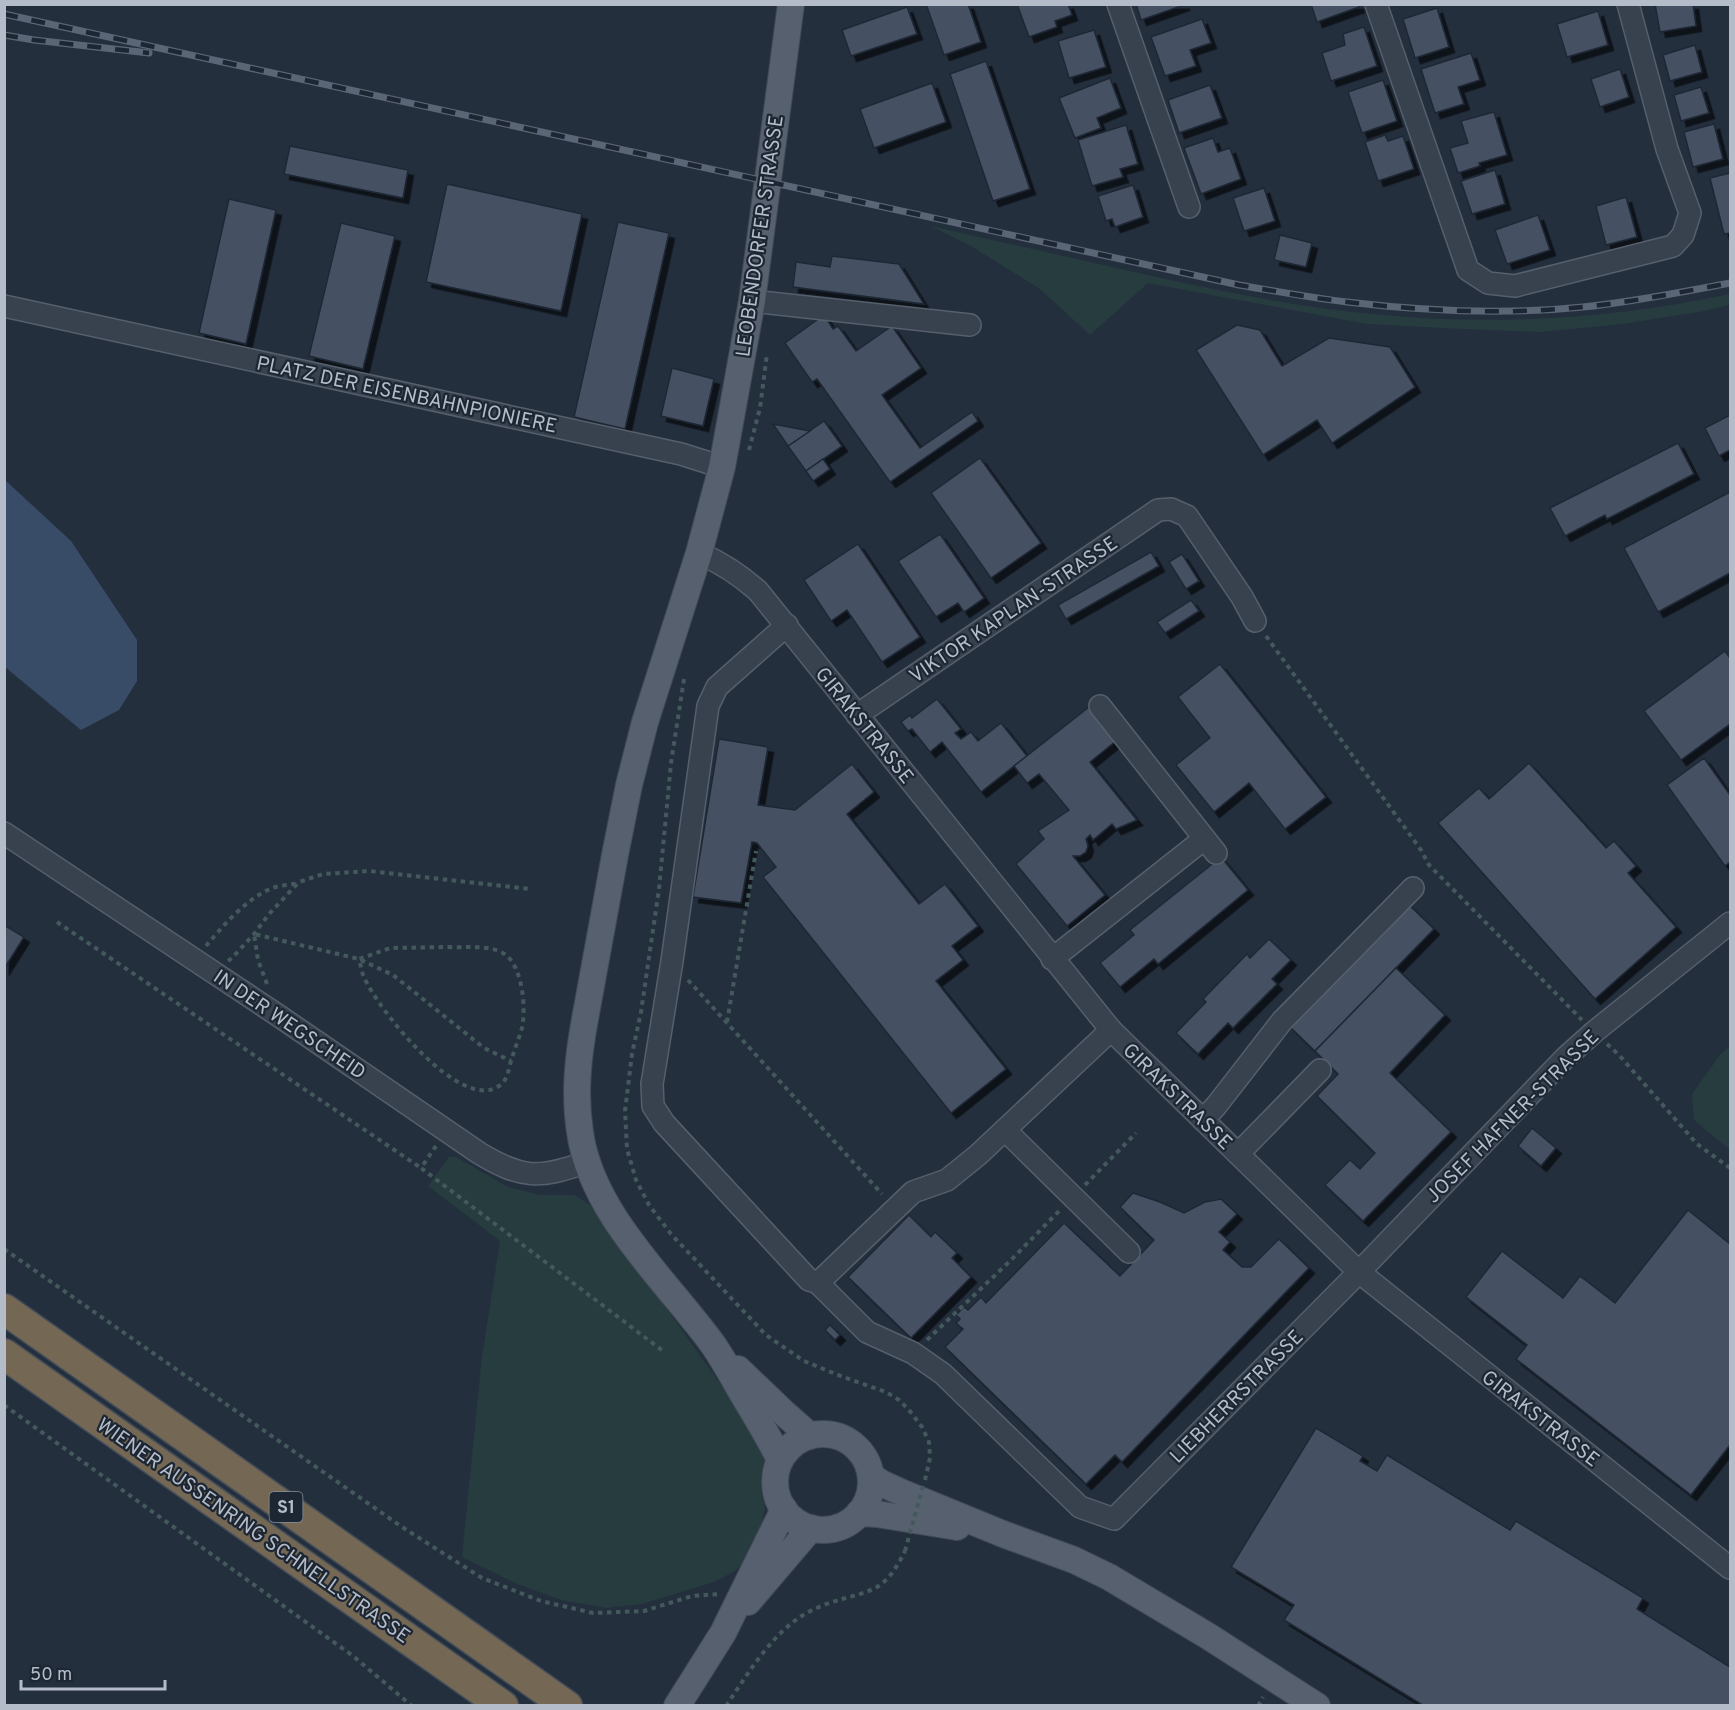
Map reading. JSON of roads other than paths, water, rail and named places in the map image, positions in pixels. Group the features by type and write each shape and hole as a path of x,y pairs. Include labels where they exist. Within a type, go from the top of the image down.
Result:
{"highway":[{"name":"WIENER AUSSENRING SCHNELLSTRASSE","path":"4,1309 567,1706"},
{"name":"WIENER AUSSENRING SCHNELLSTRASSE","path":"4,1354 503,1706"}],"main road":[{"name":"LEOBENDORFER STRASSE","path":"722,467 752,301 791,4"},
{"path":"722,467 699,553 645,722 629,785 579,1052 577,1081 580,1134 587,1162 598,1188 633,1244 715,1347 810,1436"},
{"path":"715,1347 780,1460"},
{"path":"827,1434 849,1442 866,1460 871,1476 869,1496 859,1513 842,1526 832,1529 811,1528 791,1518 784,1509 776,1490 775,1480 780,1460 793,1445 810,1436 827,1434"},
{"path":"871,1476 903,1493 1074,1560 1109,1577 1208,1636 1317,1706"},
{"path":"677,1706 723,1632 784,1509"},
{"path":"859,1513 1003,1534"},
{"path":"723,1632 811,1528"}],"street":[{"path":"1118,4 1189,207"},
{"path":"1376,4 1468,270 1488,283 1515,286 1673,246 1683,235 1690,213 1667,149 1628,4"},
{"path":"752,301 970,325"},
{"name":"PLATZ DER EISENBAHNPIONIERE","path":"4,306 681,454 722,467"},
{"name":"VIKTOR KAPLAN-STRASSE","path":"857,715 1158,510 1171,509 1187,516 1242,597 1255,621"},
{"name":"GIRAKSTRASSE","path":"699,553 738,574 758,591 1111,1030 1359,1272 1731,1568"},
{"path":"787,625 717,687 708,706 672,961 652,1083 653,1106 664,1124 808,1280 817,1282 913,1192 947,1180 978,1155 1111,1030"},
{"path":"1052,959 1210,846 1100,706"},
{"name":"IN DER WEGSCHEID","path":"4,833 195,959 493,1162 514,1172 534,1174 551,1173 587,1162"},
{"path":"1203,1120 1282,1021 1413,888"},
{"name":"JOSEF HAFNER-STRASSE","path":"1359,1272 1566,1057 1731,923"},
{"path":"1238,1154 1320,1070"},
{"path":"1005,1130 1129,1252"},
{"name":"LIEBHERRSTRASSE","path":"817,1282 867,1332 913,1353 943,1374 1080,1507 1114,1519 1359,1272"}],"water":[{"path":"5,480 71,541 137,640 137,681 119,710 81,730 5,667"}],"railway":[{"path":"4,14 1239,285 1306,296 1405,308 1524,311 1620,302 1730,283"},
{"path":"4,35 149,53"}]}
